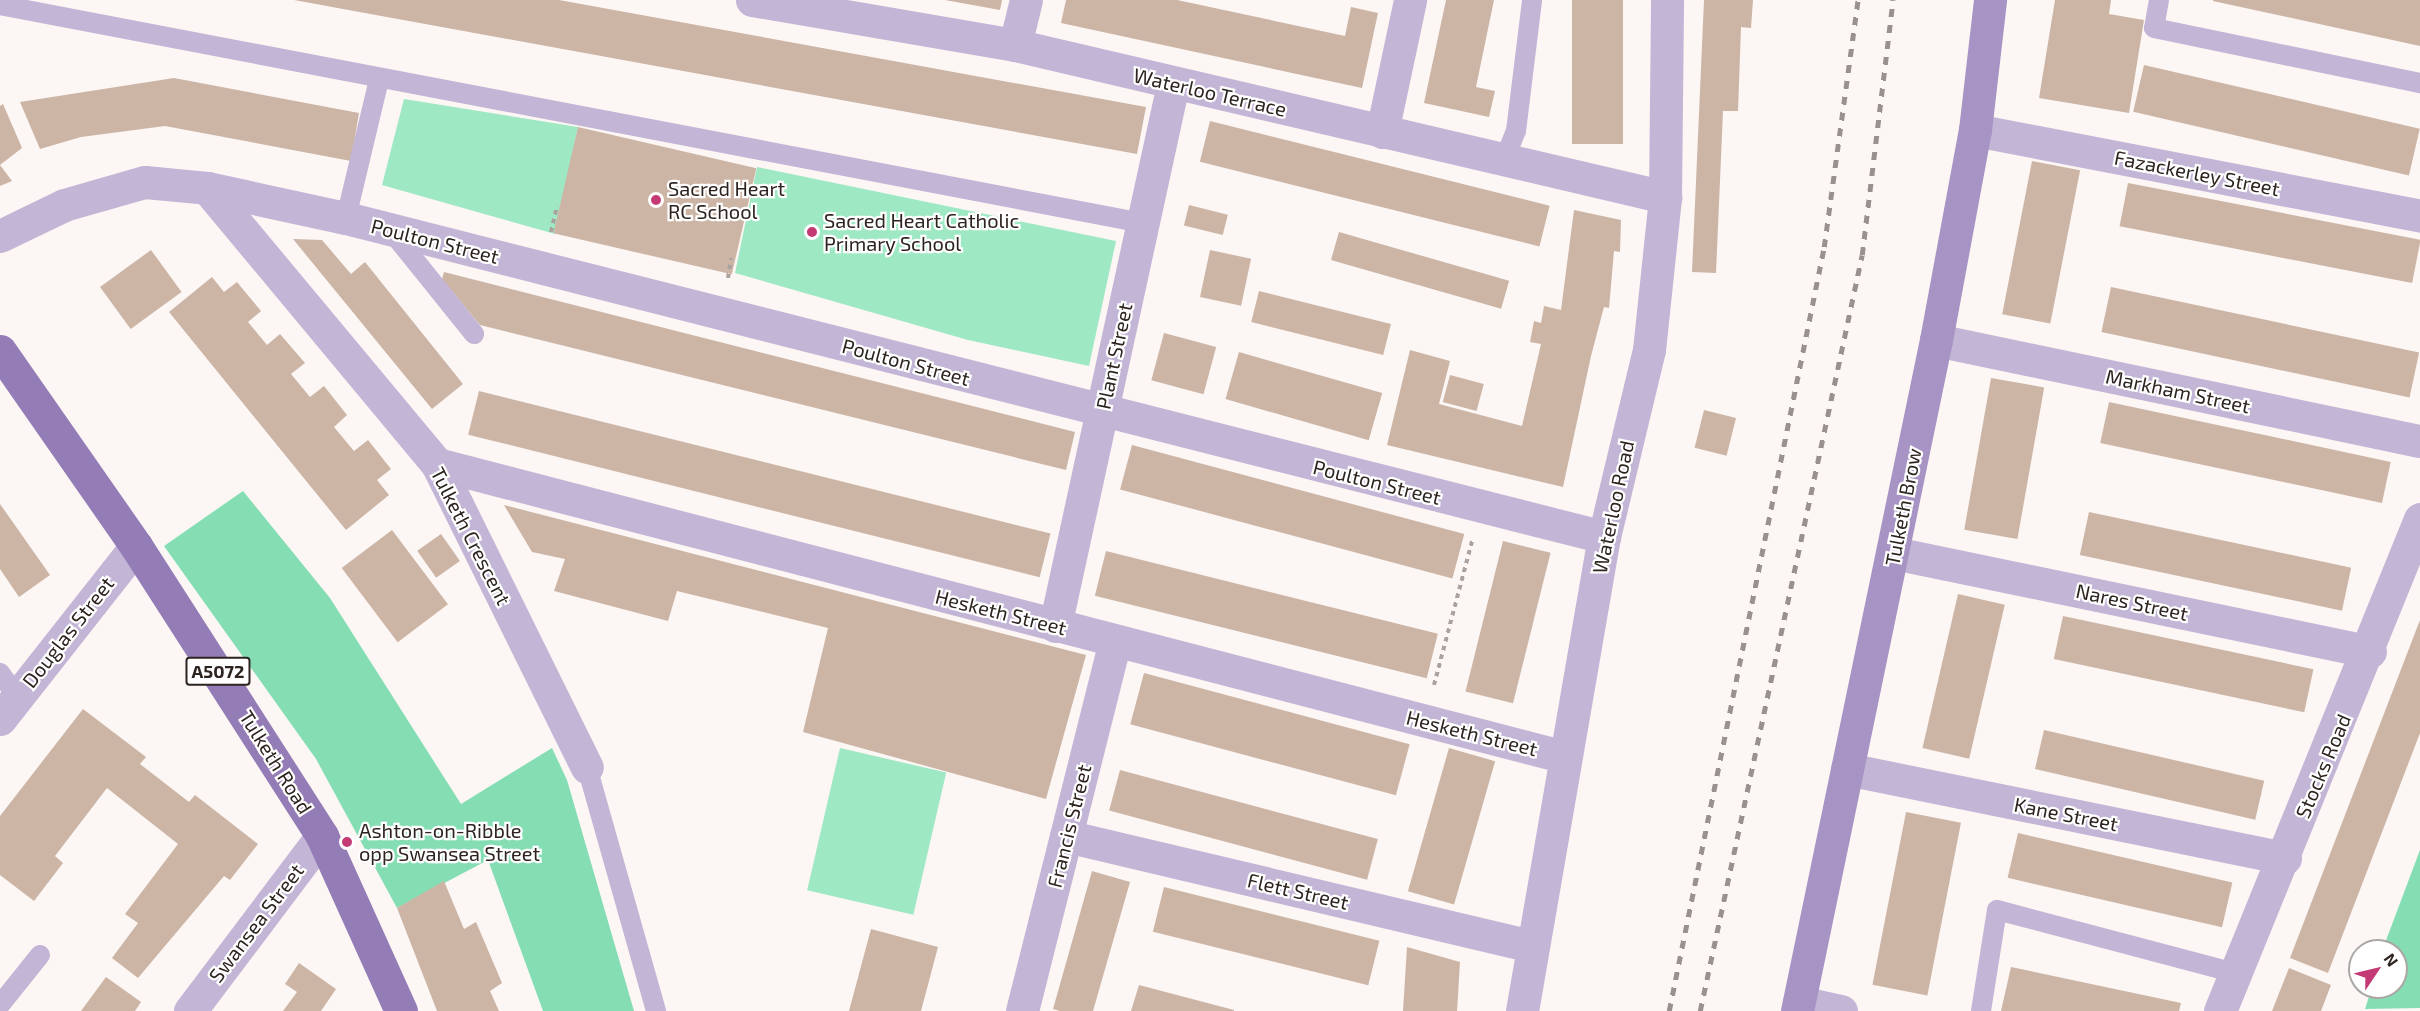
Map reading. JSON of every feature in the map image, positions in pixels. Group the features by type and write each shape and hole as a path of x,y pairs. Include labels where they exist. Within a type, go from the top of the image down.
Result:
{"main road":[{"name":"Tulketh Brow","path":"1798,1006 1894,553 1936,340 1975,130 1990,0"},
{"name":"Tulketh Road","path":"0,351 136,546 322,836 401,1011"}],"street":[{"path":"1015,45 1026,0"},
{"path":"1382,132 1410,0"},
{"name":"Waterloo Road","path":"1522,1011 1530,946 1604,537 1649,350 1665,197 1667,0"},
{"name":"Waterloo Terrace","path":"762,1 1015,45 1173,84 1504,158 1665,197"},
{"name":"Plant Street","path":"1055,626 1173,84"},
{"name":"Fazackerley Street","path":"1975,130 2420,216"},
{"path":"0,237 64,205 145,182 207,188"},
{"name":"Poulton Street","path":"207,188 346,218 392,232 1102,413 1482,509 1604,537"},
{"name":"Tulketh Crescent","path":"207,188 437,464 587,767"},
{"name":"Markham Street","path":"1936,340 2420,441"},
{"name":"Hesketh Street","path":"437,464 1566,757"},
{"name":"Stocks Road","path":"2220,1011 2370,652 2420,519"},
{"name":"Douglas Street","path":"6,696 136,546"},
{"name":"Nares Street","path":"1894,553 2370,652"},
{"name":"Francis Street","path":"1022,1011 1115,640"},
{"name":"Kane Street","path":"1847,769 2284,858"},
{"name":"Swansea Street","path":"190,1011 322,836"},
{"name":"Flett Street","path":"1066,836 1530,946"},
{"path":"1798,1006 1841,1011"}],"lane":[{"path":"1504,158 1516,131 1532,0"},
{"path":"2159,0 2154,28 2420,83"},
{"path":"0,5 379,80 1143,223"},
{"path":"346,218 379,80"},
{"path":"392,232 474,334"},
{"name":"Tulketh Crescent","path":"587,767 656,1011"},
{"path":"1982,1011 1997,910 2236,973"},
{"path":"0,1005 40,955"}],"path":[{"path":"1426,722 1482,509"}],"green space":[{"path":"404,99 578,127 555,234 382,185"},
{"path":"757,167 1116,241 1089,366 968,340 735,273"},
{"path":"243,491 330,598 461,804 552,748 567,780 634,1011 543,1011 488,860 397,908 316,759 164,546"},
{"path":"840,748 946,773 913,915 807,890"},
{"path":"2420,850 2420,1008 2365,1009 2368,999 2408,999 2408,939 2387,939"}],"building":[{"path":"294,0 559,0 1146,107 1137,154"},
{"path":"945,0 1002,0 1000,10"},
{"path":"1066,0 1177,0 1345,36 1351,7 1378,13 1362,88 1061,23"},
{"path":"1446,0 1494,0 1476,87 1495,91 1489,117 1424,103"},
{"path":"1572,0 1623,0 1623,144 1572,144"},
{"path":"1704,0 1753,0 1751,28 1741,27 1738,111 1723,111 1716,273 1692,272"},
{"path":"2055,0 2111,0 2109,14 2144,20 2129,113 2039,98"},
{"path":"2420,0 2420,46 2213,1"},
{"path":"2144,65 2420,129 2409,175 2133,112"},
{"path":"174,78 359,113 351,161 165,126 81,137 40,149 20,102"},
{"path":"3,104 22,148 0,165 0,106"},
{"path":"1210,121 1550,206 1539,246 1200,162"},
{"name":"Sacred Heart RC School","path":"578,127 756,168 732,274 553,233"},
{"path":"2032,161 2080,170 2050,323 2002,314"},
{"path":"0,165 12,181 0,186"},
{"path":"2128,183 2420,240 2412,283 2120,226"},
{"path":"1189,205 1228,215 1223,235 1184,225"},
{"path":"1574,210 1621,220 1620,252 1614,251 1609,308 1604,307 1591,356 1563,487 1387,445 1410,350 1450,361 1439,404 1522,426 1541,344 1530,342 1534,321 1541,323 1544,306 1561,310"},
{"path":"1339,232 1509,281 1501,309 1331,260"},
{"path":"293,239 322,240 351,274 365,262 463,384 432,409"},
{"path":"151,250 182,292 131,329 100,287"},
{"path":"1210,250 1251,259 1241,306 1200,297"},
{"path":"444,272 1075,432 1066,470 480,325 442,279"},
{"path":"212,277 224,292 237,282 261,311 248,322 267,345 280,334 305,363 291,374 310,397 324,386 347,415 334,427 354,451 368,440 391,469 377,480 389,495 346,530 169,312"},
{"path":"2111,287 2419,352 2410,397 2101,332"},
{"path":"1259,291 1391,324 1383,355 1251,322"},
{"path":"1164,333 1216,347 1203,394 1151,380"},
{"path":"1239,352 1382,393 1369,440 1225,399"},
{"path":"1450,375 1484,384 1477,411 1443,402"},
{"path":"1991,378 2044,387 2017,539 1964,530"},
{"path":"479,391 1051,533 1040,577 468,435"},
{"path":"2109,402 2391,462 2382,503 2100,443"},
{"path":"1704,410 1736,418 1727,456 1695,448"},
{"path":"1132,445 1464,534 1452,578 1120,489"},
{"path":"0,504 50,575 19,597 0,569"},
{"path":"504,505 1086,655 1046,799 803,732 828,628 677,591 668,621 554,591 565,559 532,552"},
{"path":"2089,512 2351,568 2342,611 2080,555"},
{"path":"392,530 448,604 398,642 342,568"},
{"path":"441,534 460,561 436,578 417,551"},
{"path":"1503,541 1551,553 1513,703 1466,691"},
{"path":"1106,551 1438,634 1427,678 1095,596"},
{"path":"1958,594 2005,605 1969,759 1922,748"},
{"path":"2063,616 2313,669 2304,712 2054,659"},
{"path":"2420,620 2420,733 2328,973 2290,958"},
{"path":"1144,673 1410,744 1396,795 1130,724"},
{"path":"83,709 146,757 140,764 189,802 195,795 258,844 230,880 224,876 138,978 112,958 138,923 125,914 178,844 107,788 55,856 63,863 34,901 0,875 0,816"},
{"path":"2044,730 2264,781 2255,820 2035,769"},
{"path":"1449,748 1495,761 1454,904 1408,891"},
{"path":"1120,770 1378,839 1367,880 1109,811"},
{"path":"1906,812 1961,823 1927,995 1872,985"},
{"path":"2018,833 2232,882 2222,927 2008,878"},
{"path":"1092,871 1130,882 1093,1011 1060,1011 1053,1009"},
{"path":"444,881 464,929 476,922 502,983 490,991 499,1011 437,1011 397,908"},
{"path":"1164,887 1379,941 1368,985 1153,932"},
{"path":"871,929 938,947 921,1011 849,1011"},
{"path":"1407,947 1460,962 1457,1011 1403,1011"},
{"path":"299,963 336,989 321,1011 283,1011 297,992 285,984"},
{"path":"2011,967 2181,1003 2179,1011 2001,1011"},
{"path":"2289,968 2331,985 2321,1011 2272,1011"},
{"path":"106,977 141,1002 135,1011 81,1011"},
{"path":"1139,985 1234,1010 1234,1011 1131,1011"}],"railway":[{"path":"1669,1011 1824,247 1858,0"},
{"path":"1700,1011 1862,255 1893,0"}],"place":[{"name":"Sacred Heart RC School","path":"656,200"},
{"name":"Sacred Heart Catholic Primary School","path":"812,232"},
{"name":"Ashton-on-Ribble opp Swansea Street","path":"347,842"}]}
